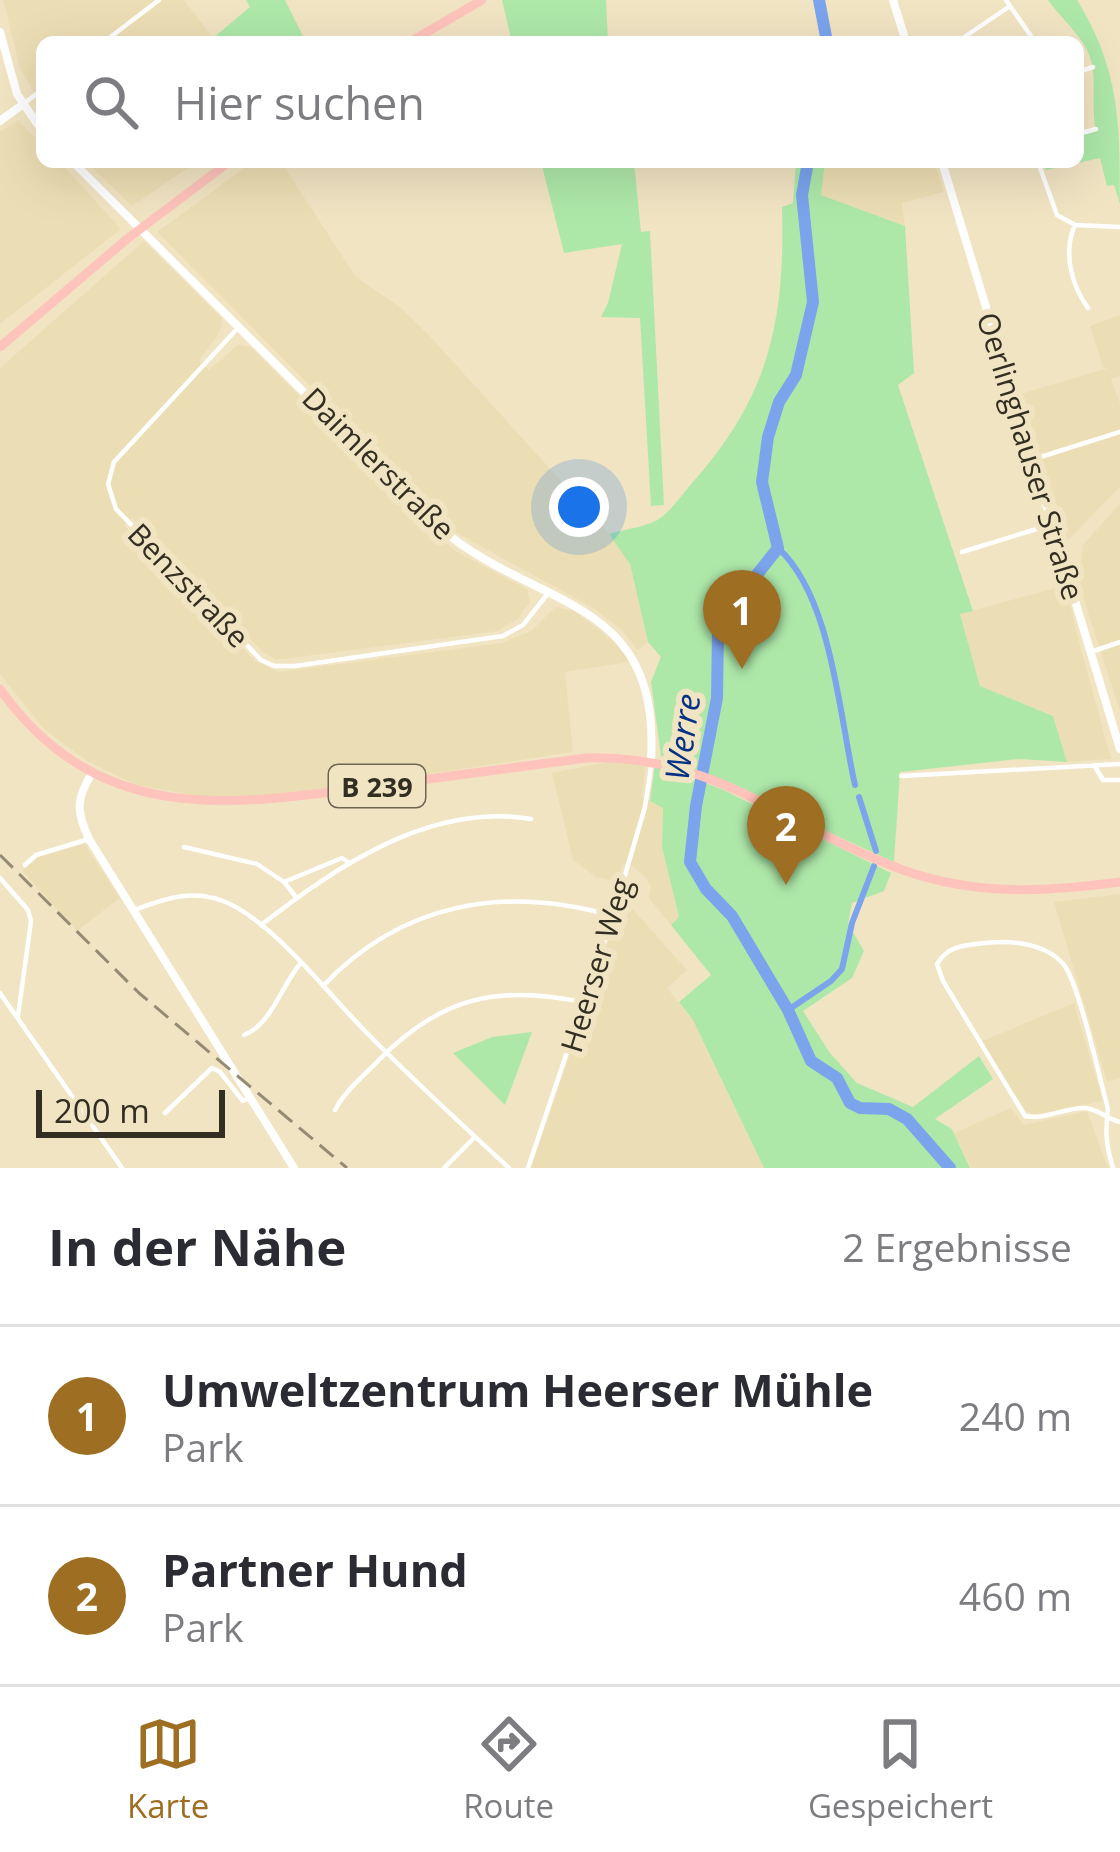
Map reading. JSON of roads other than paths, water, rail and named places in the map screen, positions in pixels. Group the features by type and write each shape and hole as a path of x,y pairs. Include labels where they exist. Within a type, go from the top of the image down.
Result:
{"main road":[{"path":"420,36 482,0"},
{"path":"0,346 127,239 221,168"},
{"name":"B 239","path":"0,689 42,738 92,772 168,798 236,803 586,758 651,760 720,782 876,859 938,880 1008,892 1120,882"}],"street":[{"path":"112,36 159,0"},
{"path":"893,0 904,36"},
{"path":"965,36 1008,3 1031,36"},
{"path":"0,32 22,105 36,123"},
{"path":"1084,70 1093,68"},
{"path":"0,121 36,94"},
{"path":"1084,132 1096,129"},
{"name":"Daimlerstraße","path":"79,168 453,540 606,627 637,665 647,693 651,760"},
{"name":"Oerlinghauser Straße","path":"944,168 1120,749"},
{"path":"1040,168 1052,208 1075,225 1120,227"},
{"path":"1075,225 1067,248 1078,295 1088,308"},
{"name":"Benzstraße","path":"240,326 114,462 107,484 116,509 261,660 295,667 502,636 524,625 549,592"},
{"path":"1033,460 1120,432"},
{"path":"962,552 1053,524"},
{"path":"1091,652 1120,643"},
{"name":"Heerser Weg","path":"528,1168 613,916 645,807 651,760"},
{"path":"901,776 1120,764"},
{"path":"1094,765 1107,782 1120,780"},
{"path":"92,772 77,798 79,818 89,839 294,1168"},
{"path":"261,925 348,862 442,824 514,816 531,819"},
{"path":"25,865 36,855 89,839"},
{"path":"184,847 257,864 284,881 296,898"},
{"path":"284,881 341,858 348,862"},
{"path":"0,878 28,910 31,921 18,1018"},
{"path":"134,910 193,893 226,902 261,925 509,1168"},
{"path":"322,986 385,937 460,906 524,898 565,902 613,916"},
{"path":"1113,1168 1103,1131 1107,1119 1108,1109 1065,966 1035,947 1011,942 960,946 943,953 937,964 943,982 1025,1116 1083,1108 1094,1110 1107,1119 1120,1122"},
{"path":"244,1034 252,1032 265,1016 300,964"},
{"path":"335,1110 386,1052 446,1008 512,992 586,1003"},
{"path":"0,993 122,1168"},
{"path":"165,1113 212,1068 243,1101 251,1098"},
{"path":"444,1168 475,1136"}],"waterway":[{"name":"Werre","path":"819,0 826,36"},
{"name":"Werre","path":"807,168 802,195 813,302 796,375 779,402 768,437 762,482 778,548 718,630 717,698 690,862 706,889 732,916 788,1010 811,1061 837,1078 850,1103 889,1109 907,1119 950,1168"},
{"path":"778,548 796,569 822,626 855,785"},
{"path":"859,797 876,851"},
{"path":"788,1010 842,969 852,923 874,866"}],"railway":[{"path":"0,855 139,993 347,1168"}],"place":[{"name":"Umweltzentrum Heerser Mühle","path":"742,669"},
{"name":"Partner Hund","path":"786,885"}]}
